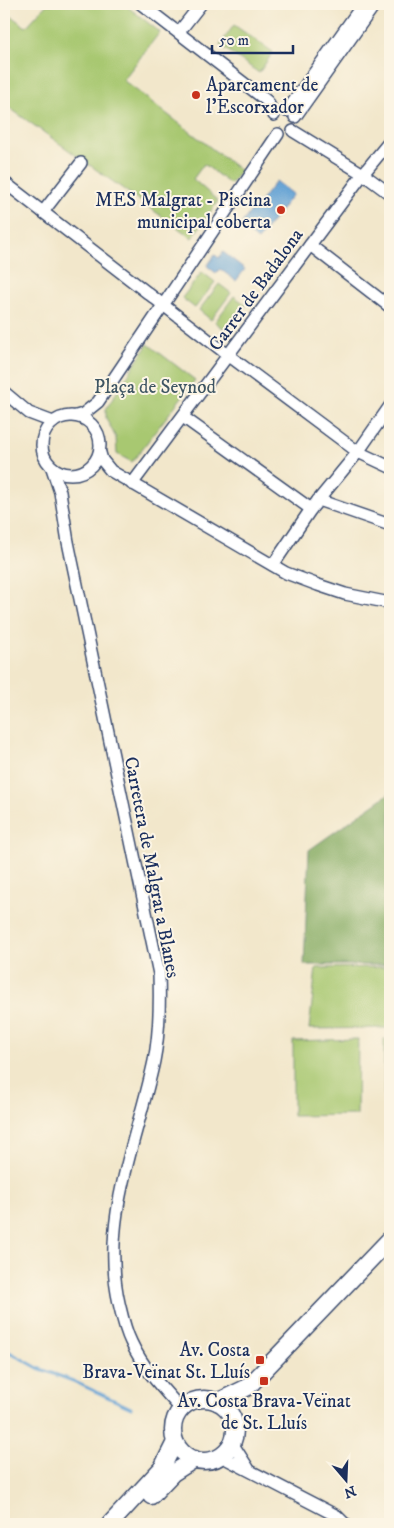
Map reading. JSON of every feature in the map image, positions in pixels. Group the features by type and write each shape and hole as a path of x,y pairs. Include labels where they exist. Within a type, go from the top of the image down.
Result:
{"street":[{"path":"141,4 266,102 274,115"},
{"path":"179,32 201,4"},
{"path":"291,114 363,4"},
{"path":"291,114 375,4"},
{"path":"384,4 390,8"},
{"path":"280,111 291,114 296,124 293,131 286,135 278,134 271,126 274,115 280,111"},
{"path":"293,131 363,174 390,194"},
{"path":"100,452 95,462 88,469 75,474 65,474 52,468 47,463 43,454 43,436 53,422 62,417 83,414 98,402 278,134"},
{"name":"Carrer de Badalona","path":"132,484 363,174 390,141"},
{"path":"43,212 81,163"},
{"path":"4,182 228,355 358,452 390,467"},
{"path":"310,245 390,307"},
{"path":"4,392 29,413 43,436"},
{"path":"94,426 97,423 95,415 98,402"},
{"path":"273,565 314,505 358,452 390,406"},
{"path":"29,413 53,422"},
{"path":"76,416 94,426 100,439 102,460 111,471 132,484 273,565 318,585 346,594 390,602"},
{"path":"182,417 314,505 390,525"},
{"name":"Carretera de Malgrat a Blanes","path":"52,468 60,492 68,542 159,974 160,1011 154,1061 115,1217 113,1266 116,1292 131,1344 147,1371 181,1409"},
{"path":"88,469 111,471"},
{"path":"60,492 75,474"},
{"path":"217,1402 248,1387 390,1239"},
{"path":"234,1420 248,1387"},
{"path":"197,1399 217,1402 228,1409 234,1420 235,1432 227,1450 208,1460 194,1459 183,1453 175,1442 173,1430 175,1419 181,1409 197,1399"},
{"path":"121,1520 162,1468 175,1442"},
{"path":"227,1450 249,1469 337,1516 345,1524"},
{"path":"110,1524 121,1520 173,1473 194,1459"}],"green space":[{"path":"47,4 124,4 160,32 123,80 241,171 230,184 204,164 193,179 218,201 192,238 4,104 4,11 26,27"},
{"path":"234,25 273,52 259,73 220,45"},
{"path":"202,272 215,282 195,308 182,298"},
{"path":"219,284 231,293 211,320 199,310"},
{"path":"234,296 246,305 227,331 215,322"},
{"name":"Plaça de Seynod","path":"148,344 195,380 132,462 117,454 116,438 106,418 106,409"},
{"path":"390,793 390,965 304,965 309,850"},
{"path":"390,967 390,1028 309,1029 316,968"},
{"path":"358,1039 357,1115 293,1116 293,1041"},
{"path":"384,1039 390,1039 390,1095 384,1095"}],"water":[{"path":"276,181 293,194 258,240 240,226"},
{"path":"223,252 245,269 236,281 220,269 216,273 207,266 215,255 219,258"}],"waterway":[{"path":"4,1349 38,1368 73,1381 131,1408"}],"place":[{"name":"Aparcament de l'Escorxador","path":"196,95"},
{"name":"MES Malgrat - Piscina municipal coberta","path":"281,210"},
{"name":"Av. Costa Brava-Veïnat St. Lluís","path":"260,1360"},
{"name":"Av. Costa Brava-Veïnat de St. Lluís","path":"264,1381"}]}
